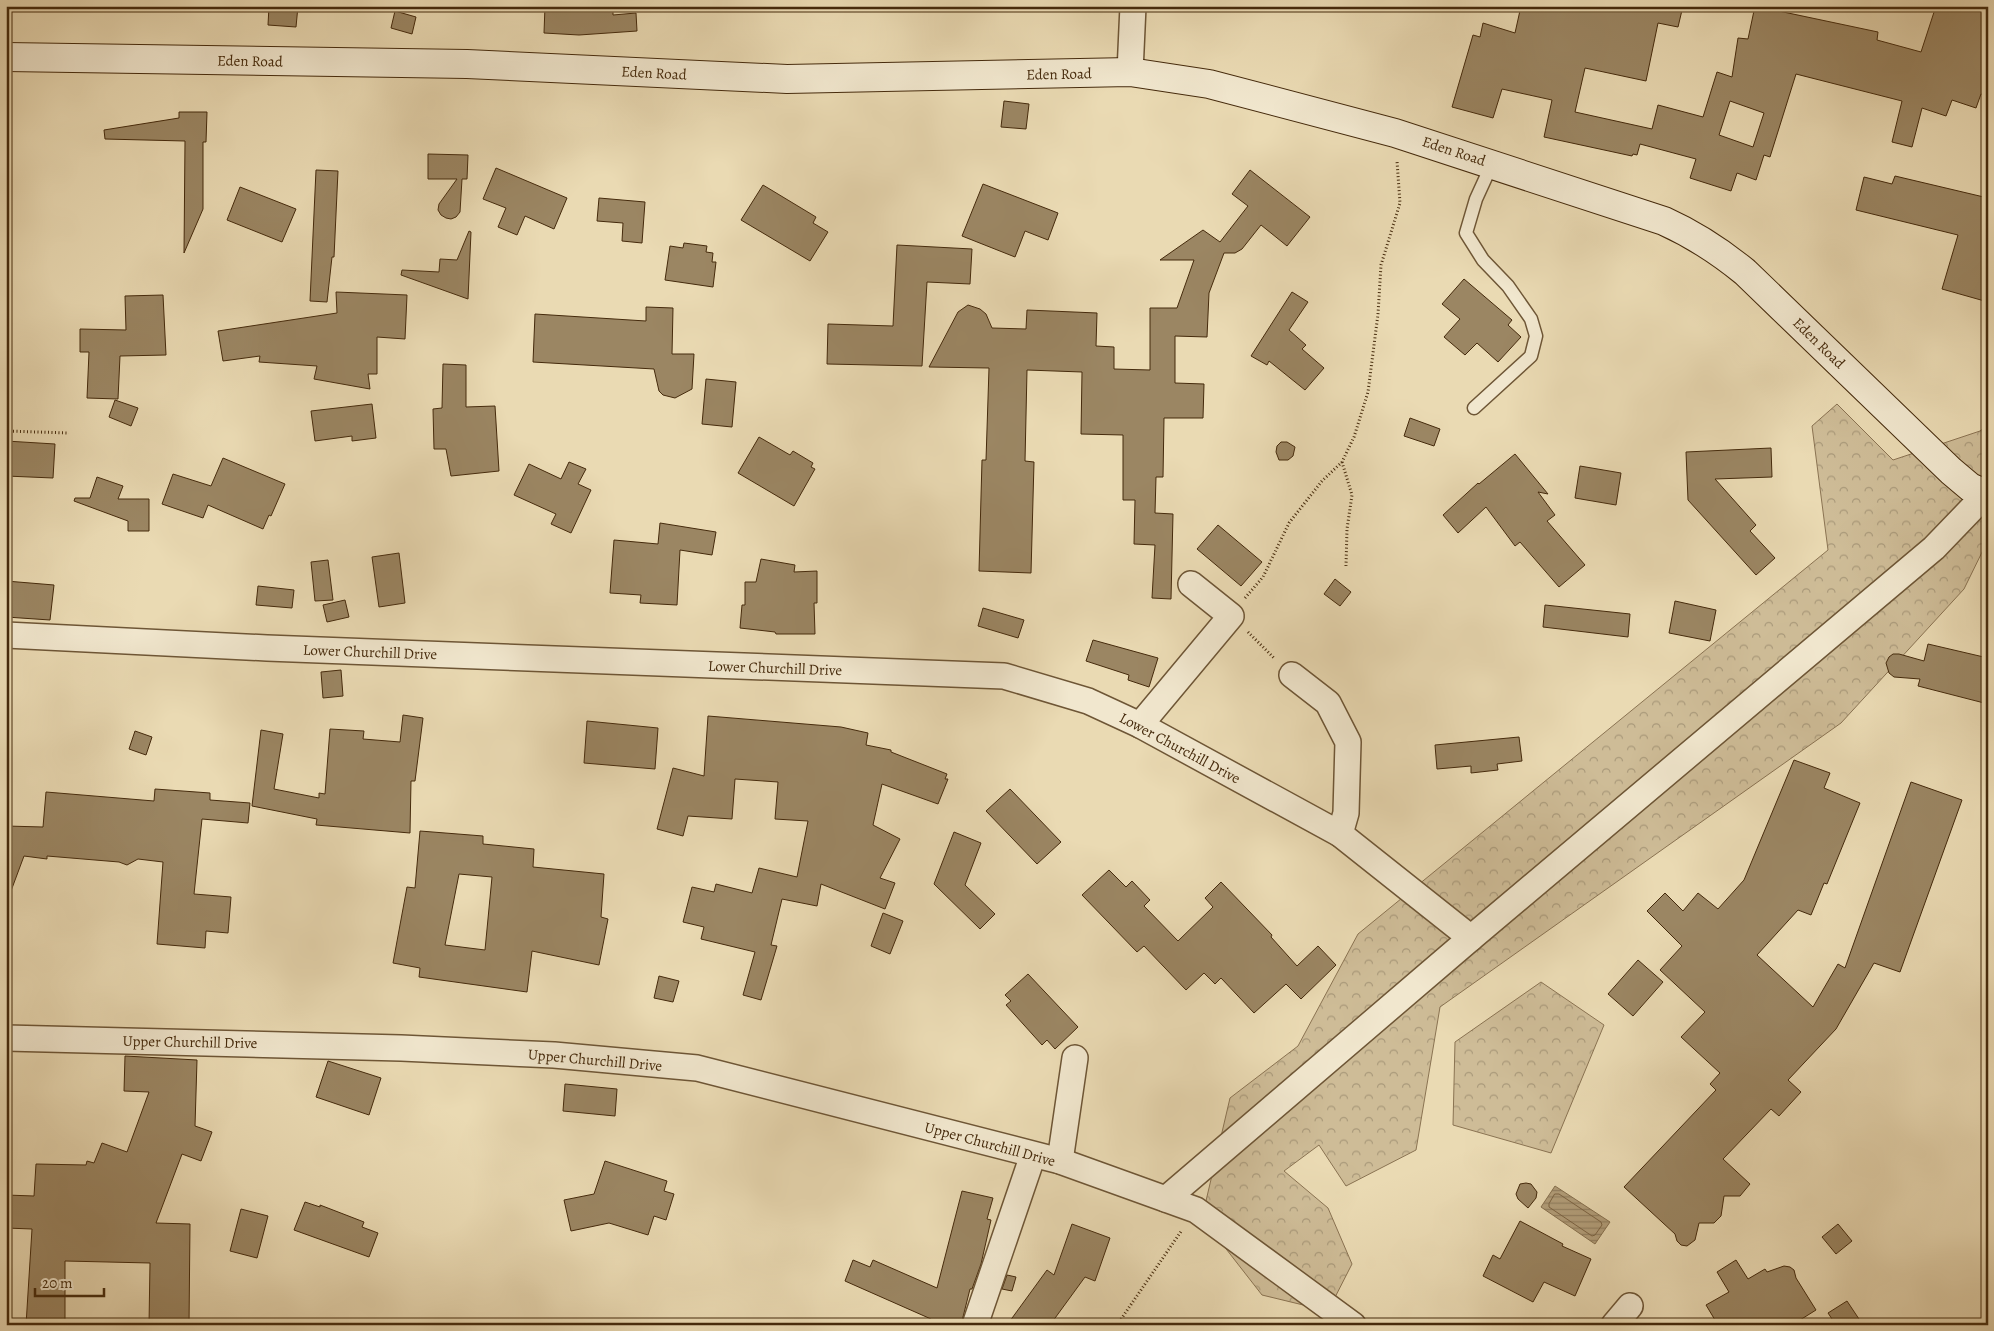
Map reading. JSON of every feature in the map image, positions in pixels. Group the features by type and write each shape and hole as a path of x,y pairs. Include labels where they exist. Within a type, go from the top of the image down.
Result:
{"street":[{"path":"1130,72 1133,6"},
{"name":"Eden Road","path":"6,57 467,64 787,80 1130,72 1209,84 1395,133 1664,220 1707,242 1744,272 1951,471 1970,487 1986,495"},
{"path":"1166,1199 1471,938 1934,548 1986,495"},
{"path":"1140,724 1231,616 1192,584"},
{"name":"Lower Churchill Drive","path":"6,635 267,648 1004,676 1088,701 1140,724 1340,834 1471,938"},
{"path":"1292,675 1328,703 1348,742 1346,813 1340,834"},
{"name":"Upper Churchill Drive","path":"6,1038 410,1048 554,1056 697,1068 1060,1162 1196,1210 1354,1325"},
{"path":"1060,1162 1075,1058"},
{"path":"975,1325 1033,1155"},
{"path":"1614,1325 1630,1306"}],"lane":[{"path":"1474,408 1531,356 1536,336 1531,319 1508,286 1482,260 1466,233 1476,198 1492,164"}],"path":[{"path":"1292,675 1231,616 1263,577 1289,523 1322,481 1342,462 1354,438 1368,392 1378,314 1381,265 1400,203 1395,133"},
{"path":"6,431 69,433"},
{"path":"1342,462 1352,495 1347,529 1346,566"},
{"path":"1117,1325 1196,1210"}],"green space":[{"path":"1837,404 1893,460 1980,431 1988,425 1988,540 1964,589 1841,723 1440,1007 1416,1150 1346,1186 1319,1145 1284,1171 1328,1208 1352,1264 1328,1311 1262,1295 1202,1218 1230,1098 1298,1046 1358,934 1828,550 1812,426"},
{"path":"1541,982 1604,1025 1551,1153 1453,1125 1455,1042"}],"water":[{"path":"1555,1186 1610,1222 1595,1244 1541,1207"}],"building":[{"path":"269,6 298,6 296,27 268,25"},
{"path":"545,6 613,6 613,15 636,13 637,31 579,35 544,33"},
{"path":"1521,6 1683,6 1678,27 1658,23 1646,81 1585,68 1575,112 1652,129 1658,105 1703,117 1717,72 1732,77 1738,38 1748,39 1755,6 1878,32 1877,40 1921,52 1936,6 1988,6 1988,96 1981,94 1976,108 1952,100 1946,116 1922,108 1912,147 1892,142 1902,101 1796,74 1770,157 1764,155 1756,180 1737,173 1731,191 1690,178 1696,159 1640,144 1637,155 1633,154 1632,156 1544,137 1552,100 1502,89 1493,118 1452,107 1473,35 1480,37 1483,23 1515,33","holes":["1730,101 1764,113 1753,147 1719,135"]},
{"path":"395,11 416,17 412,34 391,28"},
{"path":"1004,101 1029,104 1026,129 1001,127"},
{"path":"179,112 207,112 206,142 203,142 203,209 184,253 185,141 105,139 104,130 179,118"},
{"path":"428,154 468,155 467,179 462,179 460,212 451,219 441,215 438,210 439,204 457,179 428,179"},
{"path":"496,168 567,198 554,229 525,216 517,235 498,227 506,208 483,199"},
{"path":"316,170 338,171 334,257 332,257 327,302 310,301"},
{"path":"1250,170 1310,217 1287,246 1261,225 1242,249 1235,253 1224,253 1209,293 1207,337 1175,336 1175,383 1204,384 1203,418 1164,418 1163,477 1156,477 1155,513 1173,514 1171,599 1152,598 1155,545 1134,544 1135,500 1123,500 1123,435 1081,434 1082,372 1027,370 1025,461 1034,462 1031,573 979,571 982,460 986,460 989,368 929,367 958,312 968,305 980,309 986,314 992,328 1026,329 1027,310 1097,313 1096,346 1114,347 1114,369 1150,370 1150,308 1177,308 1194,260 1160,260 1203,230 1220,242 1248,206 1232,194"},
{"path":"1895,176 1988,198 1988,302 1942,289 1958,235 1856,210 1864,177 1892,184"},
{"path":"983,184 1058,213 1048,240 1025,231 1015,257 962,236"},
{"path":"763,185 816,217 813,223 828,232 810,261 741,220"},
{"path":"240,187 296,209 282,242 227,220"},
{"path":"599,198 645,202 642,243 622,241 623,223 597,221"},
{"path":"469,231 471,232 468,299 401,275 402,270 439,272 440,259 457,260"},
{"path":"684,243 707,246 706,252 713,253 712,262 716,262 713,287 665,280 670,246 683,248"},
{"path":"897,245 972,249 970,284 927,282 922,366 827,364 828,324 893,326"},
{"path":"1464,279 1512,320 1508,325 1521,337 1498,362 1477,343 1465,355 1444,337 1460,319 1442,304"},
{"path":"336,292 407,295 405,339 377,337 377,374 368,374 370,389 314,379 317,366 259,362 260,356 223,361 218,331 337,313"},
{"path":"1292,292 1308,302 1289,330 1306,345 1302,349 1324,368 1305,390 1269,361 1267,365 1251,356"},
{"path":"163,295 166,355 120,356 118,399 87,398 89,352 80,352 80,329 126,330 125,296"},
{"path":"646,307 673,308 672,354 694,354 692,389 675,398 663,395 659,391 654,369 533,362 535,314 646,321"},
{"path":"443,364 466,365 466,407 495,406 499,471 451,476 446,449 434,449 433,409 442,408"},
{"path":"706,379 736,382 732,427 702,424"},
{"path":"115,400 138,408 131,426 109,417"},
{"path":"372,404 376,438 352,441 352,436 315,441 311,411"},
{"path":"1410,418 1440,429 1434,446 1404,436"},
{"path":"759,437 790,455 793,451 813,463 811,467 815,469 794,506 738,473"},
{"path":"6,441 55,444 53,478 6,476"},
{"path":"1281,442 1287,442 1295,447 1293,456 1288,460 1279,460 1276,452 1277,446"},
{"path":"1771,448 1772,477 1715,479 1756,525 1750,531 1775,558 1756,575 1688,500 1686,452"},
{"path":"1515,454 1548,494 1538,492 1555,515 1547,521 1585,565 1559,587 1520,542 1515,546 1486,507 1458,533 1443,515 1478,483"},
{"path":"223,458 285,484 263,529 208,505 203,518 162,504 173,474 211,486"},
{"path":"569,462 586,469 578,484 591,490 571,533 551,524 556,514 514,495 529,464 561,479"},
{"path":"1580,466 1621,473 1616,505 1575,498"},
{"path":"97,477 123,486 118,499 149,499 149,531 128,531 128,521 74,501 75,498 90,498"},
{"path":"660,523 716,532 712,555 680,550 677,605 640,603 641,595 610,593 614,540 658,544"},
{"path":"1218,525 1262,562 1241,586 1197,549"},
{"path":"399,553 405,603 379,607 372,557"},
{"path":"761,559 795,565 794,572 817,571 817,603 814,603 815,634 776,634 775,632 740,628 742,605 745,605 745,582 756,582"},
{"path":"328,560 333,600 315,601 311,562"},
{"path":"1335,579 1351,592 1340,606 1324,594"},
{"path":"6,581 54,585 50,620 6,617"},
{"path":"258,586 294,590 292,608 256,605"},
{"path":"345,600 349,617 327,622 323,605"},
{"path":"1675,601 1716,610 1710,641 1669,633"},
{"path":"1545,605 1630,614 1628,637 1543,627"},
{"path":"983,608 1024,620 1018,638 978,626"},
{"path":"1093,640 1158,658 1149,687 1128,680 1129,675 1086,661"},
{"path":"1928,644 1988,658 1988,704 1918,686 1920,679 1894,677 1889,673 1886,663 1893,654 1924,661"},
{"path":"341,670 343,696 323,698 321,672"},
{"path":"403,715 423,718 415,781 411,781 410,833 316,825 317,819 252,806 261,730 283,734 274,789 319,798 319,793 325,794 330,729 364,731 363,739 400,742"},
{"path":"708,716 841,727 868,733 866,745 891,750 891,752 947,774 945,779 948,779 938,804 882,784 873,825 900,839 880,878 895,883 885,909 821,884 817,906 782,899 771,945 777,946 761,1000 743,995 755,952 701,939 704,927 683,922 692,887 714,892 716,884 752,893 759,868 797,877 808,821 775,819 778,782 735,779 732,819 688,816 683,836 657,829 673,768 704,776"},
{"path":"587,721 658,728 655,769 584,763"},
{"path":"135,731 152,737 146,755 129,749"},
{"path":"1519,737 1522,761 1497,764 1498,770 1471,773 1471,766 1437,769 1435,745"},
{"path":"1794,760 1830,773 1824,788 1860,803 1827,884 1824,883 1811,915 1798,910 1757,955 1813,1007 1838,964 1845,968 1911,782 1962,800 1900,972 1874,963 1836,1029 1788,1080 1801,1092 1779,1116 1771,1109 1723,1159 1750,1184 1740,1196 1724,1196 1721,1216 1714,1223 1699,1223 1695,1240 1687,1246 1681,1245 1677,1241 1675,1234 1624,1187 1716,1090 1710,1084 1720,1073 1681,1037 1705,1012 1660,970 1682,946 1647,911 1665,893 1683,911 1698,893 1718,909 1744,880"},
{"path":"155,789 210,793 210,800 250,803 248,823 202,819 194,894 231,897 228,933 206,931 205,948 157,944 163,862 138,859 127,865 119,862 47,856 47,859 24,856 8,899 6,899 6,826 43,827 46,792 154,801"},
{"path":"1010,789 1061,842 1037,864 986,811"},
{"path":"420,831 483,836 483,844 534,849 533,867 604,874 601,917 608,919 599,965 532,951 527,992 419,977 420,968 393,963 407,887 415,888","holes":["459,874 492,877 485,950 445,945"]},
{"path":"954,832 981,843 965,885 995,914 980,929 934,884"},
{"path":"1109,870 1126,887 1132,881 1150,900 1144,906 1178,941 1213,907 1205,898 1221,882 1272,935 1271,937 1297,966 1318,946 1336,965 1301,999 1286,984 1254,1013 1221,978 1215,984 1204,973 1186,990 1144,946 1137,952 1082,895"},
{"path":"883,913 903,921 890,954 871,946"},
{"path":"1638,960 1663,982 1633,1016 1608,994"},
{"path":"1028,974 1078,1027 1055,1049 1047,1040 1042,1045 1006,1005 1011,1001 1005,995"},
{"path":"659,976 679,981 673,1002 654,998"},
{"path":"125,1056 197,1060 195,1126 212,1132 201,1161 182,1154 156,1223 190,1224 189,1325 149,1325 150,1263 65,1261 65,1325 26,1325 32,1229 6,1228 6,1195 34,1196 36,1164 86,1165 87,1161 94,1163 102,1143 127,1152 149,1092 124,1091"},
{"path":"328,1061 381,1078 369,1115 316,1097"},
{"path":"565,1084 617,1089 615,1116 563,1111"},
{"path":"605,1161 667,1181 664,1191 674,1194 666,1220 654,1216 648,1235 609,1223 571,1231 564,1200 594,1194"},
{"path":"1520,1184 1531,1184 1537,1192 1536,1198 1528,1208 1518,1199 1516,1194"},
{"path":"962,1191 993,1198 987,1219 991,1220 981,1264 972,1289 970,1289 961,1325 929,1325 931,1319 845,1281 853,1260 870,1267 873,1260 937,1288"},
{"path":"305,1202 320,1207 320,1205 364,1222 362,1227 378,1233 369,1257 294,1230"},
{"path":"241,1209 268,1216 257,1258 230,1251"},
{"path":"1520,1221 1563,1244 1562,1246 1591,1259 1575,1296 1544,1282 1533,1302 1483,1276 1493,1255 1500,1259"},
{"path":"1072,1224 1110,1238 1095,1281 1085,1277 1050,1325 1007,1325 1047,1270 1054,1275"},
{"path":"1838,1224 1852,1241 1836,1254 1822,1237"},
{"path":"1736,1260 1748,1279 1765,1269 1767,1272 1784,1266 1790,1267 1794,1270 1796,1278 1816,1310 1792,1325 1718,1325 1706,1305 1729,1292 1717,1272"},
{"path":"1007,1275 1016,1277 1012,1291 1002,1289"},
{"path":"1847,1301 1863,1325 1836,1325 1828,1313"}]}
